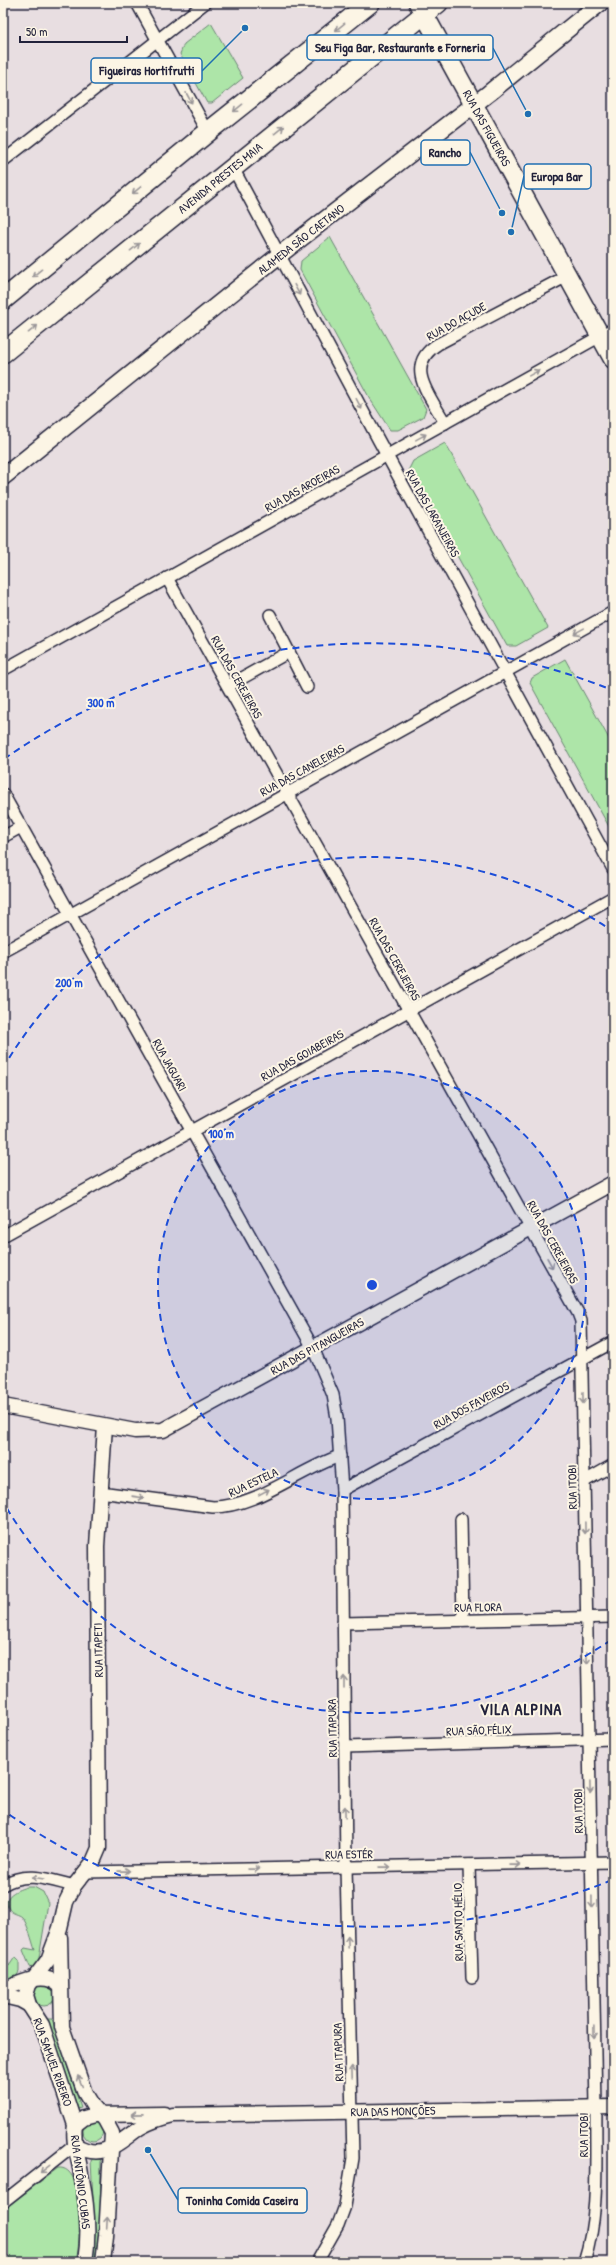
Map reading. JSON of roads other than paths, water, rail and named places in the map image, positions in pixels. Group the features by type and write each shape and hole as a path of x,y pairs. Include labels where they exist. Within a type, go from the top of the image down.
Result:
{"highway":[{"path":"3,300 208,132 370,3"},
{"name":"AVENIDA PRESTES MAIA","path":"3,353 233,168 427,7"}],"main road":[{"name":"ALAMEDA SÃO CAETANO","path":"3,477 278,256 474,104 600,3"},
{"name":"RUA DAS FIGUEIRAS","path":"427,7 474,104 567,276 607,333 613,359"}],"street":[{"path":"137,3 208,132"},
{"path":"3,161 206,3"},
{"name":"RUA DAS LARANJEIRAS","path":"233,168 278,256 613,869"},
{"name":"RUA DO AÇUDE","path":"445,423 422,382 420,366 426,354 438,344 567,276"},
{"name":"RUA DAS AROEIRAS","path":"3,670 607,333"},
{"name":"RUA DAS CEREJEIRAS","path":"167,578 578,1313 582,1330 583,1359"},
{"name":"RUA DAS CANELEIRAS","path":"3,952 613,612"},
{"path":"270,615 307,687"},
{"path":"228,686 289,652"},
{"name":"RUA JAGUARI","path":"3,794 313,1348"},
{"path":"3,837 21,827"},
{"name":"RUA DAS GOIABEIRAS","path":"3,1236 613,897"},
{"name":"RUA DAS PITANGUEIRAS","path":"3,1406 135,1431 163,1430 613,1183"},
{"name":"RUA DOS FAVEIROS","path":"342,1490 613,1342"},
{"name":"RUA ITAPURA","path":"313,1348 333,1395 340,1456 342,1490 346,1867 353,2111 353,2158 345,2206 335,2231 317,2262"},
{"name":"RUA ITOBI","path":"583,1359 586,1618 596,2107 595,2198 592,2227 584,2262"},
{"name":"RUA ITAPETI","path":"60,1928 66,1902 74,1886 97,1855 100,1839 97,1561 105,1426"},
{"name":"RUA ESTELA","path":"100,1492 213,1507 227,1507 243,1503 324,1461 340,1456"},
{"path":"585,1480 613,1465"},
{"path":"461,1519 463,1620"},
{"name":"RUA FLORA","path":"343,1623 613,1617"},
{"name":"RUA SÃO FÉLIX","path":"345,1747 613,1739"},
{"name":"RUA ESTÉR","path":"85,1872 469,1866 613,1862"},
{"name":"RUA SANTO HÉLIO","path":"469,1866 472,1978"},
{"path":"3,1885 17,1878 28,1877 74,1886"},
{"name":"RUA SAMUEL RIBEIRO","path":"60,1928 48,1960 27,1990 32,2008 42,2025 75,2125"},
{"name":"RUA SAMUEL RIBEIRO","path":"60,1928 60,2005 62,2027 78,2075 89,2100 112,2133 112,2148"},
{"path":"4,1989 34,1980 48,1978 60,1986"},
{"path":"4,1989 32,2008 45,2014 52,2012 60,2005"},
{"name":"RUA DAS MONÇÕES","path":"100,2115 613,2107"},
{"path":"75,2125 84,2118 100,2115"},
{"name":"RUA DAS MONÇÕES","path":"112,2148 150,2122 173,2115"},
{"name":"RUA ANTÔNIO CUBAS","path":"75,2125 75,2145 86,2197 88,2222 85,2262"},
{"path":"3,2202 75,2145 86,2150 97,2152 112,2148"},
{"name":"RUA ANTÔNIO CUBAS","path":"102,2262 112,2148"}],"place":[{"name":"Figueiras Hortifrutti","path":"245,28"},
{"name":"Seu Figa Bar, Restaurante e Forneria","path":"528,114"},
{"name":"Rancho","path":"502,213"},
{"name":"Europa Bar","path":"511,232"},
{"name":"Toninha Comida Caseira","path":"148,2150"}],"district":[{"name":"VILA ALPINA","path":"521,1709"}]}
